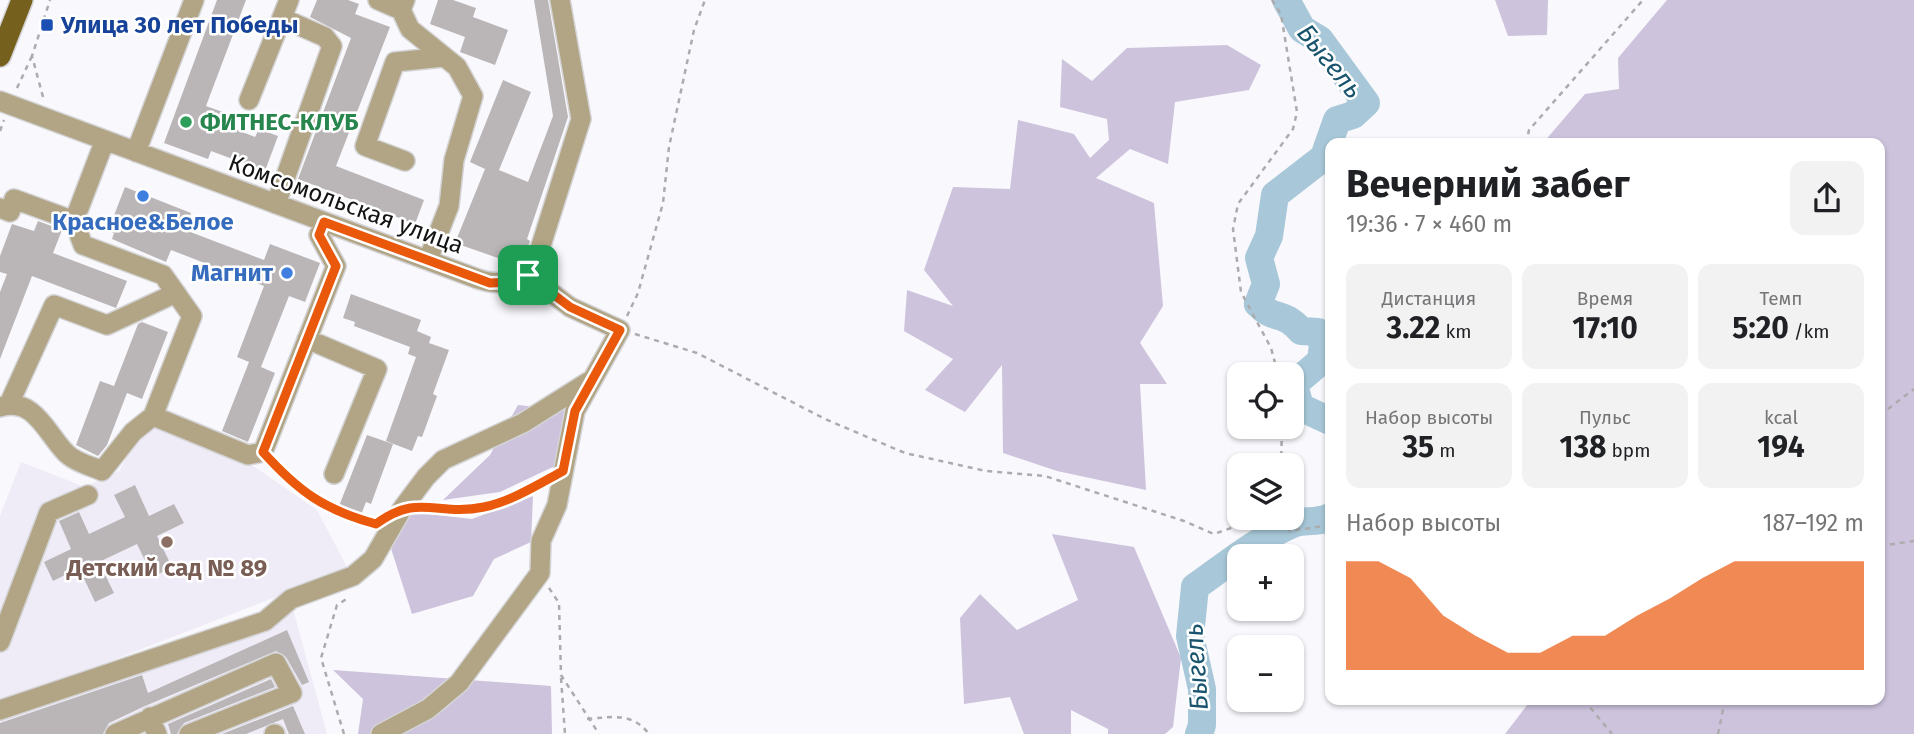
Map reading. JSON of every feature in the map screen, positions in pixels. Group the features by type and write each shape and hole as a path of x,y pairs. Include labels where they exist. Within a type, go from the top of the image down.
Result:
{"main road":[{"path":"0,56 22,0"}],"street":[{"path":"136,152 194,0"},
{"path":"378,0 403,5 410,29 457,67 473,96 454,160 449,206 428,260"},
{"path":"381,734 428,709 459,683 540,573 541,541 556,505 575,411 620,330 570,307 528,275 533,271 581,119 559,0"},
{"path":"249,100 286,9 325,37 332,46 276,204"},
{"path":"405,161 365,145 395,62 444,57"},
{"name":"Комсомольская улица","path":"0,101 490,283 516,282 528,275"},
{"path":"105,140 74,221 83,245 163,275 176,293 192,316 153,416 133,432 102,471 68,456 34,412 5,406 54,306 107,325 176,293"},
{"path":"0,208 10,212 14,200 74,221"},
{"path":"153,416 248,455 263,452 336,266 319,235 324,222"},
{"path":"307,339 377,369 334,474"},
{"path":"0,710 265,621 292,598 353,576 378,554 402,509 426,477 443,460 523,423 589,382"},
{"path":"0,642 49,512 88,495"},
{"path":"115,734 154,725 276,663 292,693 189,734"}],"path":[{"path":"49,120 32,56 50,0"},
{"path":"705,0 694,30 669,147 663,203 638,293 620,330 697,353 825,419 905,453 986,471 1045,476 1184,521 1214,534 1227,529"},
{"path":"1272,0 1281,14 1297,112 1293,129 1238,204 1233,229 1241,292 1270,348 1274,362"},
{"path":"1527,138 1529,130 1643,0"},
{"path":"1885,411 1914,389"},
{"path":"263,452 293,484 322,504 376,524"},
{"path":"402,509 416,505 448,511 486,507 530,489 563,471"},
{"path":"1304,529 1325,525"},
{"path":"1885,545 1914,541"},
{"path":"540,573 559,603 565,734"},
{"path":"344,734 321,658 337,605 349,597"},
{"path":"561,675 599,734"},
{"path":"1588,705 1612,734"},
{"path":"1718,734 1724,705"},
{"path":"587,719 621,716 640,723 649,734"}],"shaded area":[{"path":"1495,0 1548,0 1547,35 1508,36"},
{"path":"1667,0 1914,0 1914,734 1505,734 1527,705 1885,705 1885,138 1547,138 1585,94 1619,89 1618,58"},
{"path":"1227,45 1261,65 1249,90 1175,102 1168,164 1130,149 1096,178 1154,203 1163,306 1140,343 1167,384 1140,384 1146,490 1057,471 1003,453 1002,365 965,412 925,390 953,359 904,331 907,290 953,306 924,270 953,187 1010,189 1018,120 1074,134 1090,158 1109,140 1107,119 1060,107 1062,59 1092,81 1127,48"},
{"path":"518,405 565,410 557,465 500,492 443,500 490,455"},
{"name":"Детский сад № 89","path":"163,426 255,467 317,510 348,569 15,698 292,605 327,734 0,734 0,516 21,462 85,487 119,471 143,430"},
{"path":"533,496 531,542 494,559 473,596 412,614 387,536 411,512 472,519"},
{"path":"1052,534 1134,547 1181,658 1173,727 1165,734 1108,734 1108,729 1071,710 1071,734 1024,734 1010,697 964,704 960,618 980,594 1017,630 1078,600"},
{"path":"333,670 551,686 552,734 358,734 363,699"}],"building":[{"path":"217,0 246,0 206,106 231,115 227,126 255,137 259,129 278,136 265,171 211,151 208,159 164,143"},
{"path":"317,0 348,0 359,4 355,14 390,27 336,166 424,200 415,224 298,179 351,38 310,17"},
{"path":"438,0 453,0 476,8 473,17 508,30 495,65 460,52 465,37 430,24"},
{"path":"534,0 548,0 568,117 527,239 530,241 523,262 518,265 455,243 485,169 470,162 503,80 531,92 499,170 528,182 553,116"},
{"path":"125,187 191,213 185,230 264,260 270,244 320,263 305,302 289,296 261,367 275,373 248,442 222,431 249,362 237,357 264,286 171,250 166,262 112,239 114,233 108,231"},
{"path":"38,221 62,230 53,253 127,281 116,308 32,276 0,359 0,292 7,274 0,272 0,256 12,224 34,231"},
{"path":"351,294 421,320 417,331 431,337 429,343 449,350 433,394 437,396 422,437 418,436 412,451 386,441 416,357 408,354 410,347 354,326 355,322 343,318"},
{"path":"142,322 168,332 142,399 127,393 107,445 98,456 76,445 100,381 114,386 138,324"},
{"path":"367,435 393,444 371,504 366,502 361,515 339,506"},
{"path":"135,485 149,516 174,504 184,523 157,536 172,567 153,577 137,544 99,562 114,593 95,602 79,568 53,581 44,562 71,549 59,521 79,512 89,534 125,517 114,495"},
{"path":"287,630 309,682 302,685 286,657 276,651 109,723 103,734 0,734 0,723 142,675 148,693"},
{"path":"271,679 275,687 184,723 177,734 171,734 168,724"},
{"path":"293,706 305,734 289,734 283,719 246,734 222,734"}],"waterway":[{"name":"Быгель","path":"1286,0 1302,29 1320,40 1366,103 1353,115 1337,120 1331,138"},
{"name":"Быгель","path":"1325,154 1275,195 1269,236 1259,258 1266,284 1258,304 1289,320 1301,331 1318,332 1323,345 1321,361 1294,384 1300,407 1325,419"},
{"name":"Быгель","path":"1199,734 1202,725 1202,689 1190,636 1195,587 1280,530 1297,523 1325,518"}],"place":[{"name":"Улица 30 лет Победы","path":"47,25"},
{"name":"ФИТНЕС-КЛУБ","path":"186,122"},
{"name":"Красное&Белое","path":"143,196"},
{"name":"Магнит","path":"287,273"},
{"name":"Детский сад № 89","path":"167,542"}],"route":[{"path":"324,222 490,283 516,282 528,275 570,307 620,330 575,411 563,471 530,489 486,507 448,511 416,505 394,511 376,524 322,504 293,484 263,452 336,266 319,235 324,222"}]}
